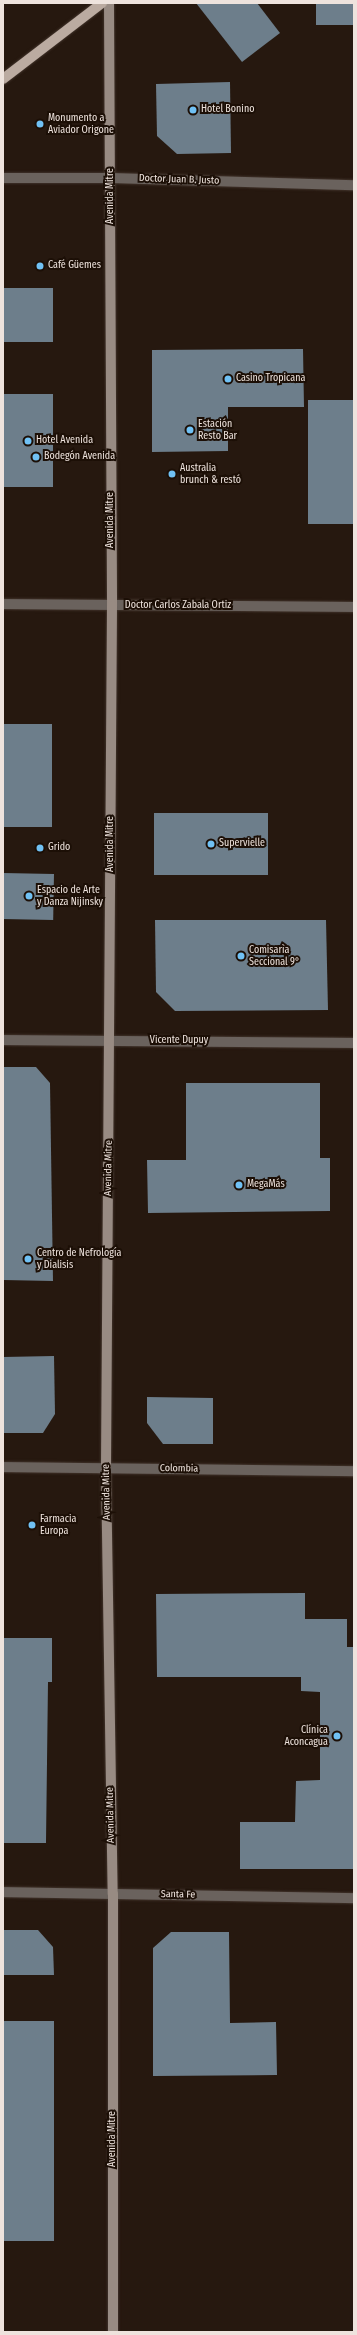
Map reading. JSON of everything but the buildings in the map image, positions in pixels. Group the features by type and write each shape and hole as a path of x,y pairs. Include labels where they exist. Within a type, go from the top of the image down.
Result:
{"main road":[{"path":"3,78 102,3"},
{"name":"Avenida Mitre","path":"109,3 112,606 106,1469 112,1894 113,2332"}],"street":[{"name":"Doctor Juan B. Justo","path":"3,178 111,178 354,185"},
{"name":"Doctor Carlos Zabala Ortiz","path":"3,604 354,607"},
{"name":"Vicente Dupuy","path":"3,1040 354,1043"},
{"name":"Colombia","path":"3,1467 354,1472"},
{"name":"Santa Fe","path":"3,1892 354,1898"}],"place":[{"name":"Hotel Bonino","path":"193,110"},
{"name":"Monumento a Aviador Origone","path":"40,124"},
{"name":"Café Güemes","path":"40,266"},
{"name":"Casino Tropicana","path":"228,379"},
{"name":"Estación Resto Bar","path":"190,430"},
{"name":"Hotel Avenida","path":"28,441"},
{"name":"Bodegón Avenida","path":"36,457"},
{"name":"Australia brunch & restó","path":"172,474"},
{"name":"Supervielle","path":"211,844"},
{"name":"Grido","path":"40,848"},
{"name":"Espacio de Arte y Danza Nijinsky","path":"29,896"},
{"name":"Comisarìa Seccional 9°","path":"241,956"},
{"name":"MegaMás","path":"239,1185"},
{"name":"Centro de Nefrología y Dialisis","path":"28,1259"},
{"name":"Farmacia Europa","path":"32,1525"},
{"name":"Clínica Aconcagua","path":"337,1736"}]}
